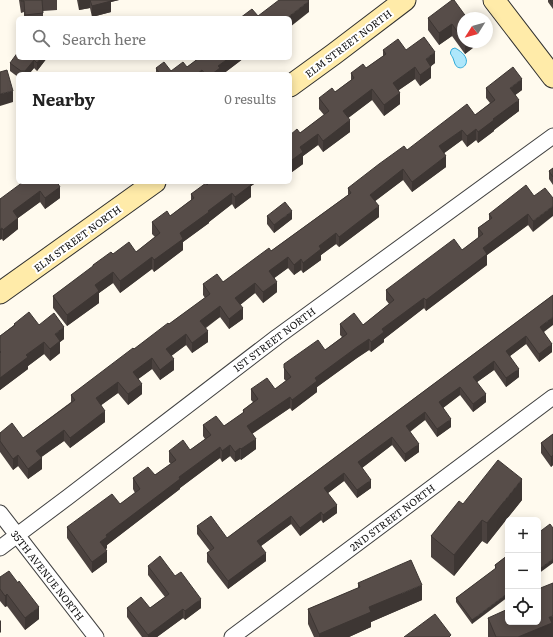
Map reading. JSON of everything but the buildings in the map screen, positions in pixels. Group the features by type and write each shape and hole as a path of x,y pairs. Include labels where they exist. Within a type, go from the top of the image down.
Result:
{"street":[{"name":"ELM STREET NORTH","path":"292,85 406,0"},
{"path":"494,0 553,77"},
{"name":"1ST STREET NORTH","path":"0,548 276,337 553,136"},
{"name":"ELM STREET NORTH","path":"0,294 152,184"},
{"name":"2ND STREET NORTH","path":"232,637 553,397"},
{"name":"35TH AVENUE NORTH","path":"0,514 96,637"}],"water":[{"path":"455,48 462,53 466,61 466,65 460,68 457,67 450,53 452,49"}]}
